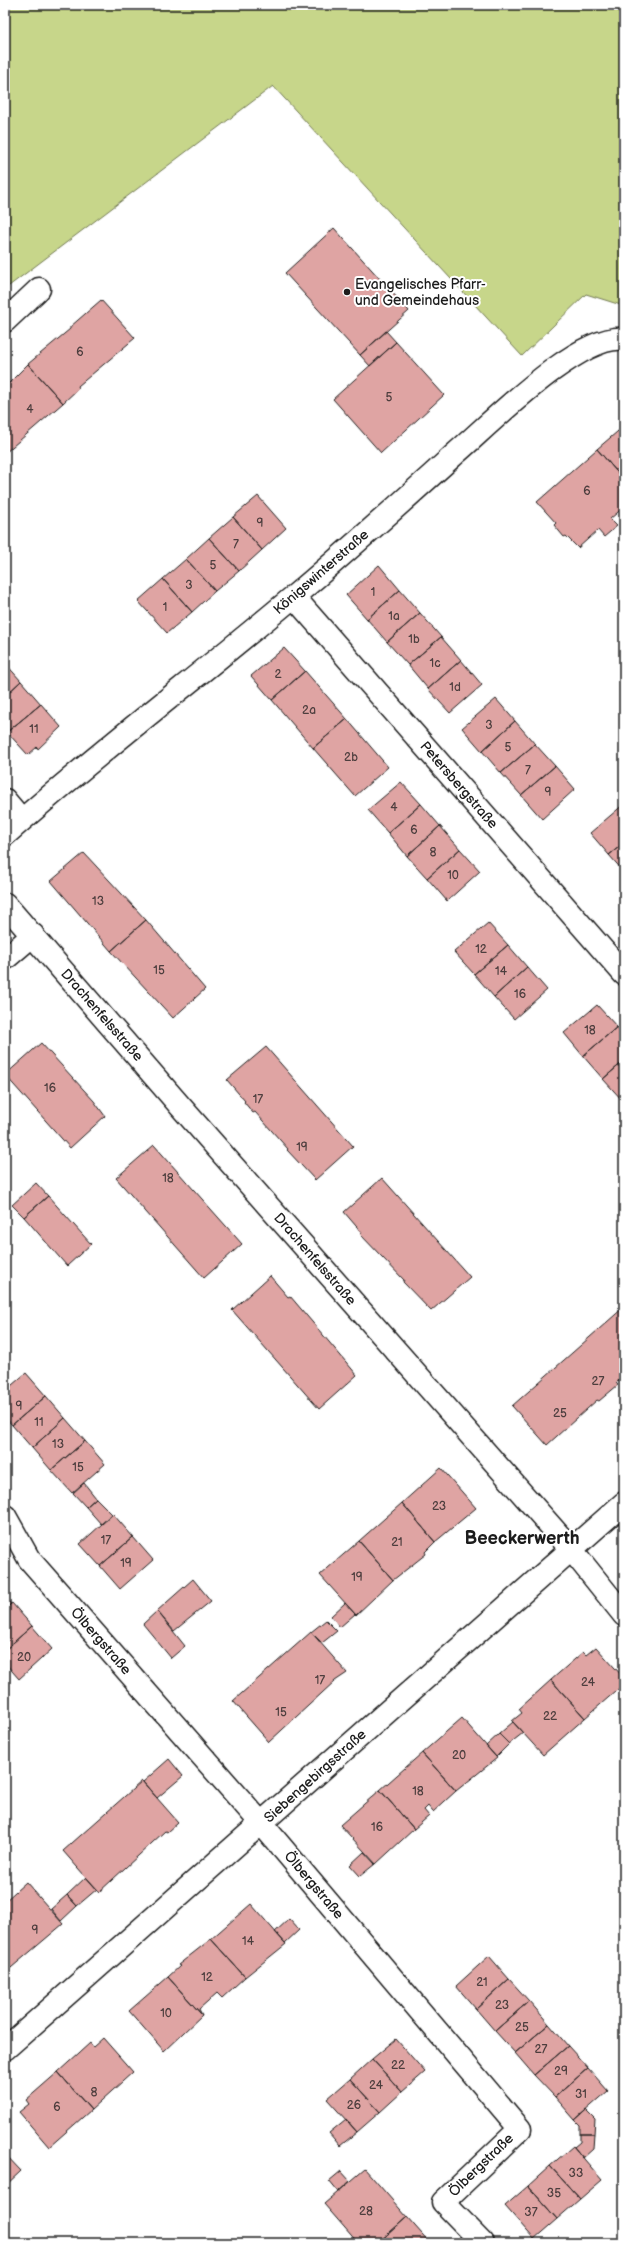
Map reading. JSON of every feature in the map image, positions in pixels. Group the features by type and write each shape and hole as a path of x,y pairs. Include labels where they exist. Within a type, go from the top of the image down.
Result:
{"street":[{"path":"5,321 39,289"},
{"name":"Königswinterstraße","path":"22,820 294,597 456,454 522,393 584,349 616,338 624,339"},
{"name":"Petersbergstraße","path":"294,597 624,974"},
{"path":"5,800 22,820 5,835"},
{"name":"Drachenfelsstraße","path":"5,904 181,1107 571,1549 624,1615"},
{"path":"5,959 33,935"},
{"name":"Siebengebirgsstraße","path":"5,2049 624,1503"},
{"name":"Ölbergstraße","path":"5,1516 29,1559 261,1823 520,2129 443,2202 483,2243"}],"green space":[{"path":"5,5 624,5 624,306 586,294 522,356 273,86 5,289"}],"building":[{"name":"Evangelisches Pfarr- und Gemeindehaus","path":"334,228 409,311 360,355 285,273"},
{"path":"101,300 135,338 78,386 79,388 63,403 28,364 70,329 70,327"},
{"path":"386,331 396,342 370,366 360,355"},
{"path":"396,342 444,395 381,453 333,399"},
{"path":"28,364 63,403 5,453 5,387"},
{"path":"624,426 624,480 597,449"},
{"path":"597,449 624,480 624,507 610,519 617,526 604,537 598,530 578,548 566,536 564,537 554,525 556,523 537,502"},
{"path":"258,496 286,528 262,550 233,517"},
{"path":"233,517 262,550 239,571 209,538"},
{"path":"209,538 239,571 215,591 186,559"},
{"path":"186,559 215,591 192,612 163,579"},
{"path":"379,565 400,590 367,619 346,595"},
{"path":"163,579 192,612 167,633 138,601"},
{"path":"400,590 420,613 387,642 367,619"},
{"path":"420,613 441,637 408,665 387,642"},
{"path":"441,637 461,660 428,689 408,665"},
{"path":"284,648 305,671 272,700 251,676"},
{"path":"461,660 482,685 450,713 428,689"},
{"path":"5,663 21,681 5,696"},
{"path":"305,671 347,719 313,748 272,700"},
{"path":"21,681 41,704 7,732 5,730 5,696"},
{"path":"496,699 515,721 482,751 462,728"},
{"path":"41,704 61,727 38,749 37,747 28,755 7,732"},
{"path":"347,719 388,767 355,796 313,748"},
{"path":"515,721 535,744 501,773 482,751"},
{"path":"535,744 555,766 521,795 501,773"},
{"path":"555,766 575,789 542,819 521,795"},
{"path":"401,782 421,804 388,833 368,810"},
{"path":"421,804 440,826 407,856 388,833"},
{"path":"624,804 624,843 609,855 590,833"},
{"path":"440,826 460,849 427,878 407,856"},
{"path":"624,843 624,872 609,855"},
{"path":"460,849 480,871 447,901 427,878"},
{"path":"84,853 146,920 111,951 51,881"},
{"path":"146,920 205,989 173,1018 111,951"},
{"path":"488,923 508,945 474,974 454,952"},
{"path":"508,945 527,967 494,997 474,974"},
{"path":"527,967 547,990 514,1019 494,997"},
{"path":"597,1005 617,1027 583,1056 564,1033"},
{"path":"617,1027 624,1035 624,1061 603,1079 583,1056"},
{"path":"41,1043 94,1101 105,1116 70,1148 5,1075"},
{"path":"266,1047 353,1146 315,1180 255,1112 253,1113 227,1080"},
{"path":"624,1061 624,1100 623,1101 603,1079"},
{"path":"154,1145 242,1244 204,1278 116,1178"},
{"path":"382,1178 470,1277 431,1311 360,1234 362,1233 344,1212"},
{"path":"36,1183 48,1196 24,1217 12,1205"},
{"path":"48,1196 91,1244 67,1266 24,1217"},
{"path":"270,1276 288,1297 290,1296 357,1375 319,1409 232,1310"},
{"path":"624,1307 624,1376 616,1383 618,1385 599,1401 597,1400 547,1445 512,1406"},
{"path":"26,1373 46,1396 12,1425 5,1417 5,1391"},
{"path":"46,1396 65,1418 32,1448 12,1425"},
{"path":"65,1418 85,1441 51,1470 32,1448"},
{"path":"85,1441 105,1464 72,1493 51,1470"},
{"path":"441,1468 476,1508 435,1542 402,1503"},
{"path":"84,1483 96,1498 86,1507 73,1493"},
{"path":"96,1498 112,1514 101,1524 86,1507"},
{"path":"402,1503 435,1542 425,1552 426,1554 393,1580 359,1541"},
{"path":"113,1514 133,1537 100,1566 80,1544"},
{"path":"133,1537 153,1560 120,1589 100,1566"},
{"path":"359,1541 393,1580 356,1615 320,1575"},
{"path":"193,1579 211,1601 174,1631 157,1611"},
{"path":"5,1597 11,1604 5,1609"},
{"path":"12,1603 32,1626 5,1650 5,1609"},
{"path":"345,1603 355,1614 340,1627 331,1616"},
{"path":"157,1611 185,1646 171,1658 143,1624"},
{"path":"326,1620 337,1631 322,1643 311,1632"},
{"path":"32,1626 52,1649 19,1679 5,1663 5,1650"},
{"path":"311,1632 347,1673 335,1681 269,1742 233,1701"},
{"path":"596,1647 624,1678 624,1684 585,1718 551,1680 583,1652 586,1655"},
{"path":"551,1680 585,1718 543,1755 512,1721 522,1713 519,1709"},
{"path":"462,1718 497,1758 456,1791 422,1753"},
{"path":"513,1722 523,1733 509,1744 499,1734"},
{"path":"499,1734 509,1744 496,1757 486,1746"},
{"path":"422,1753 456,1791 433,1812 428,1806 424,1810 429,1816 414,1829 380,1790"},
{"path":"169,1759 183,1776 157,1798 143,1782"},
{"path":"142,1781 178,1822 167,1832 165,1831 99,1892 63,1851"},
{"path":"380,1790 414,1829 376,1864 340,1825"},
{"path":"364,1852 375,1864 360,1876 350,1865"},
{"path":"86,1877 97,1889 77,1906 67,1895"},
{"path":"26,1882 63,1924 5,1973 5,1901"},
{"path":"67,1895 77,1906 61,1921 51,1909"},
{"path":"251,1904 286,1944 245,1977 211,1939"},
{"path":"289,1919 299,1930 285,1943 275,1932"},
{"path":"211,1939 245,1977 222,1998 217,1993 199,2009 202,2015 168,1977 180,1966 178,1965"},
{"path":"489,1956 509,1979 476,2009 456,1986"},
{"path":"168,1977 202,2015 164,2051 129,2011"},
{"path":"509,1979 529,2001 495,2031 476,2009"},
{"path":"529,2001 549,2024 515,2053 495,2031"},
{"path":"549,2024 568,2046 534,2075 515,2053"},
{"path":"103,2038 133,2072 91,2110 58,2072 90,2043 93,2047"},
{"path":"396,2039 425,2072 402,2092 372,2059"},
{"path":"568,2046 588,2068 555,2097 534,2075"},
{"path":"372,2059 402,2092 380,2112 350,2079"},
{"path":"588,2068 608,2091 575,2120 555,2097"},
{"path":"58,2072 91,2110 49,2147 19,2112 29,2104 26,2100"},
{"path":"350,2079 380,2112 357,2132 327,2099"},
{"path":"586,2110 595,2119 594,2134 580,2134 580,2125 575,2120"},
{"path":"346,2119 357,2132 340,2146 329,2133"},
{"path":"580,2134 594,2134 593,2149 583,2158 574,2147 580,2142"},
{"path":"573,2146 602,2180 580,2199 550,2166"},
{"path":"5,2154 21,2171 5,2186"},
{"path":"550,2166 580,2199 557,2219 528,2186"},
{"path":"365,2169 407,2217 378,2243 358,2243 324,2204"},
{"path":"341,2171 350,2181 338,2192 329,2181"},
{"path":"528,2186 557,2219 534,2239 505,2206"},
{"path":"407,2217 430,2243 378,2243"}],"place":[{"name":"Evangelisches Pfarr- und Gemeindehaus","path":"347,292"}],"district":[{"name":"Beeckerwerth","path":"522,1538"}]}
